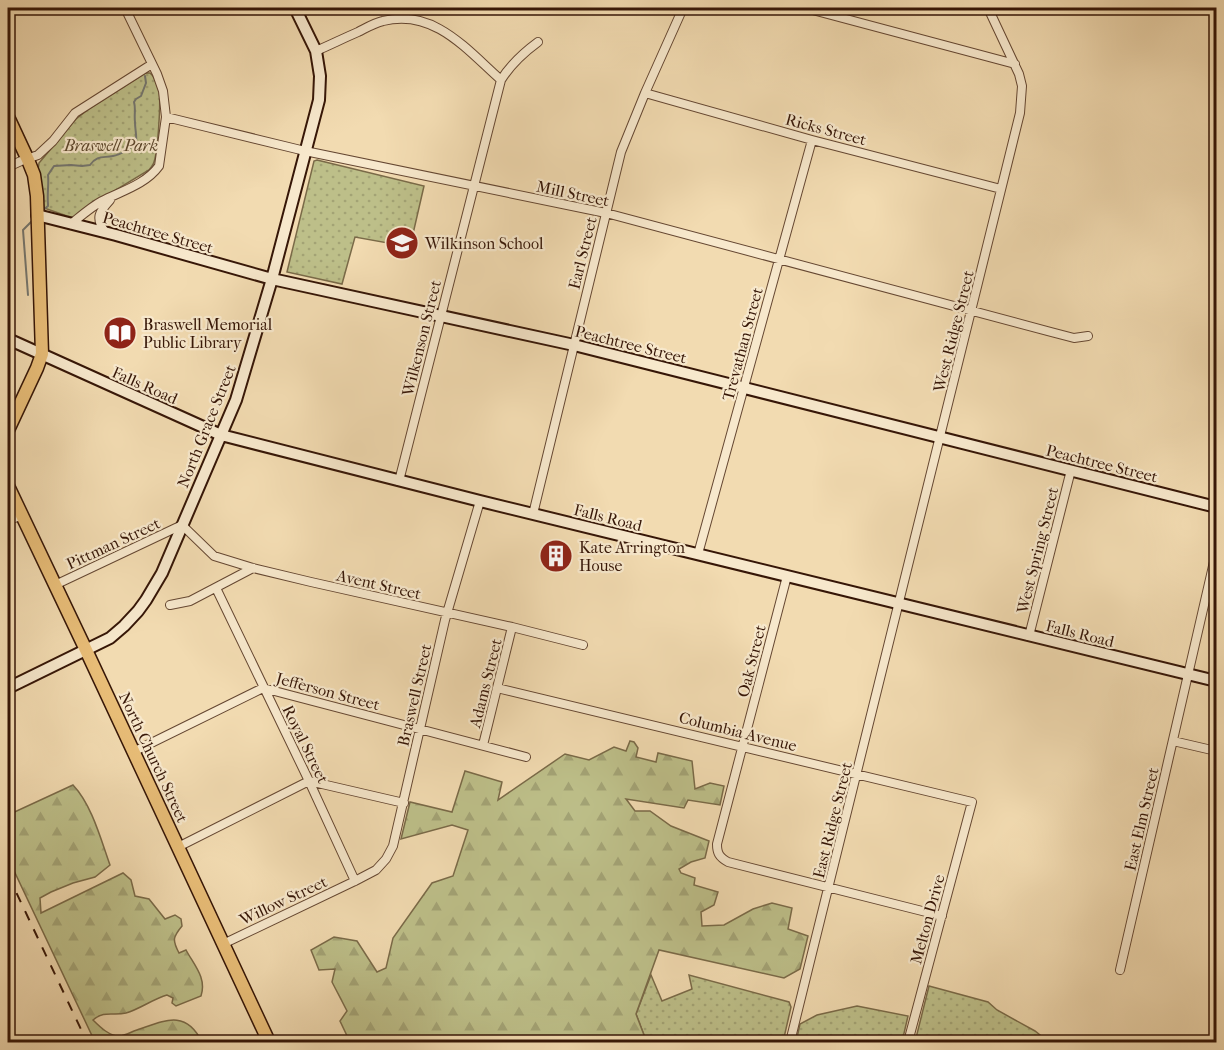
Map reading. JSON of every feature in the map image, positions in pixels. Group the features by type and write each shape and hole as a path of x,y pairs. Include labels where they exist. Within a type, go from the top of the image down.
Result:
{"main road":[{"name":"North Grace Street","path":"8,688 110,638 147,600 162,573 236,400 272,279 319,99 320,76 316,51 295,8"},
{"path":"8,117 34,175 37,196 42,354 8,430"},
{"name":"Peachtree Street","path":"37,215 272,279 574,345 1216,507"},
{"name":"Falls Road","path":"8,339 221,435 399,481 1216,681"},
{"name":"North Church Street","path":"8,486 223,944 264,1040"}],"street":[{"path":"8,13 19,8"},
{"path":"71,224 101,202 146,179 159,166 166,117 163,91 125,8"},
{"name":"Earl Street","path":"533,514 621,152 682,8"},
{"path":"805,8 1015,64"},
{"name":"West Ridge Street","path":"899,604 1022,98 1019,74 988,8"},
{"path":"316,51 383,21 417,20 431,23 451,35 501,80"},
{"name":"Wilkenson Street","path":"399,481 501,80 516,59 538,42"},
{"path":"8,167 38,155 75,113 152,64"},
{"name":"Ricks Street","path":"645,93 812,140 1001,189"},
{"name":"Mill Street","path":"166,117 305,151 606,213 1074,338 1088,336"},
{"name":"Trevathan Street","path":"698,554 812,140"},
{"path":"105,232 99,215 114,196"},
{"name":"West Spring Street","path":"1029,636 1071,470"},
{"name":"Braswell Street","path":"355,881 376,870 386,859 393,846 447,613 480,501"},
{"path":"8,521 21,515"},
{"name":"Avent Street","path":"182,525 214,556 253,568 583,645"},
{"name":"Pittman Street","path":"56,585 182,525"},
{"name":"East Elm Street","path":"1120,970 1216,553"},
{"path":"170,605 190,601 253,568"},
{"name":"Oak Street","path":"787,576 717,851 720,857 728,862 829,887"},
{"name":"Royal Street","path":"216,588 355,881"},
{"name":"East Ridge Street","path":"790,1042 899,604"},
{"name":"Adams Street","path":"483,746 512,627"},
{"name":"Columbia Avenue","path":"497,687 972,802"},
{"name":"Jefferson Street","path":"133,752 263,688 526,757"},
{"path":"1173,741 1216,751"},
{"path":"178,847 309,782 404,802"},
{"name":"Melton Drive","path":"908,1042 972,802"},
{"name":"Willow Street","path":"223,944 355,881"},
{"path":"829,887 942,916"}],"green space":[{"name":"Braswell Park","path":"145,73 153,76 160,96 158,137 152,166 94,203 76,218 44,208 39,163 76,119"},
{"path":"314,161 424,186 410,247 355,237 342,284 287,272"},
{"path":"630,741 634,742 638,748 636,757 656,762 658,753 692,761 695,789 710,783 724,786 720,805 688,800 684,808 626,799 635,811 650,811 671,826 709,841 705,858 679,869 681,873 695,878 694,885 718,892 714,905 701,912 702,926 724,925 753,909 772,903 792,908 788,929 808,936 800,969 784,978 659,950 636,1014 644,1035 642,1042 401,1042 382,1036 374,1042 350,1042 340,1021 347,1011 332,982 335,969 319,970 311,950 334,937 357,941 377,972 386,968 393,938 432,883 453,876 468,830 452,825 401,839 410,802 452,812 465,771 502,782 498,800 565,754 589,760 614,747 626,751"},
{"path":"73,785 86,802 110,865 95,877 73,883 40,898 41,913 123,873 131,880 135,896 149,899 165,919 175,915 181,919 182,926 174,942 179,953 186,950 199,972 202,983 201,996 176,1006 172,1003 173,998 167,995 126,1013 105,1014 93,1020 109,1033 117,1036 163,1021 180,1021 188,1024 202,1042 95,1042 8,858 8,815"},
{"path":"651,975 662,1001 692,989 689,975 789,1002 791,1007 783,1042 642,1042 644,1035 636,1014"},
{"path":"929,986 988,1002 997,1010 1035,1031 1045,1039 1045,1042 915,1042"},
{"path":"857,1006 908,1016 902,1042 796,1042 800,1024 817,1015"}],"waterway":[{"path":"42,211 48,206 48,175 54,166 90,165 98,158 122,153 136,143 134,102 141,96 146,83 145,76"},
{"path":"28,295 23,230 34,219"}],"railway":[{"path":"8,875 87,1042"}],"place":[{"name":"Wilkinson School","path":"402,243"},
{"name":"Braswell Memorial Public Library","path":"120,333"},
{"name":"Kate Arrington House","path":"556,556"}]}
